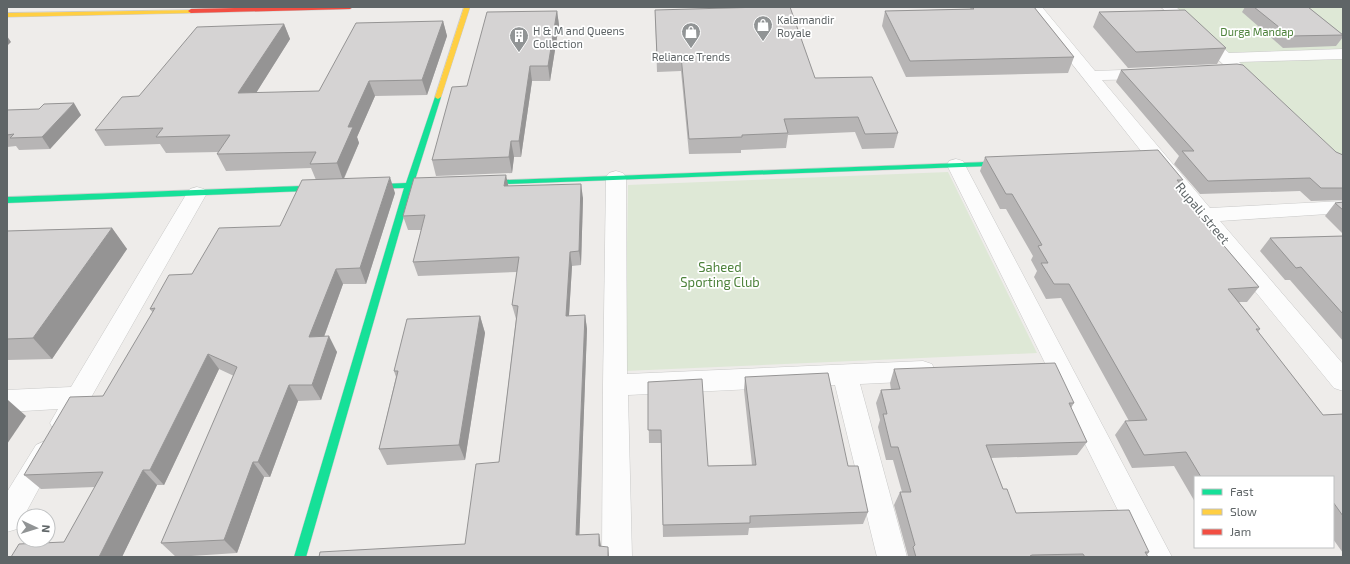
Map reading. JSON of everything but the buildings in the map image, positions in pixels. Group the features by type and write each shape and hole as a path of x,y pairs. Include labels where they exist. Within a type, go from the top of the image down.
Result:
{"street":[{"path":"7,15 350,7"},
{"path":"300,557 409,185 467,7"},
{"name":"Rupali street","path":"1034,7 1091,76 1152,157 1205,215 1343,381"},
{"path":"1168,7 1266,95"},
{"path":"1226,58 1343,54"},
{"path":"1215,70 1238,69"},
{"path":"1091,76 1161,73"},
{"path":"465,183 1020,162"},
{"path":"956,165 1046,365 1157,557"},
{"path":"616,177 615,385 618,557"},
{"path":"354,187 449,184"},
{"path":"7,200 338,188"},
{"path":"7,519 197,193"},
{"path":"1205,215 1343,207"},
{"path":"615,385 948,369"},
{"path":"845,374 892,557"},
{"path":"7,401 78,397"}],"green space":[{"name":"Durga Mandap","path":"1170,7 1343,7 1343,52 1227,56"},
{"path":"1343,56 1343,159 1234,60"},
{"name":"Saheed Sporting Club","path":"948,172 1037,353 625,371 628,185"}],"traffic: fast":[{"path":"300,557 409,185 438,97"},
{"path":"478,183 1013,163"},
{"path":"362,187 442,184"},
{"path":"7,200 328,188"}],"traffic: slow":[{"path":"438,97 467,7"},
{"path":"7,15 191,11"}],"traffic: jam":[{"path":"191,11 350,7"}],"place":[{"name":"Kalamandir Royale","path":"763,42"},
{"name":"Reliance Trends","path":"691,49"},
{"name":"H & M and Queens Collection","path":"519,53"}]}
